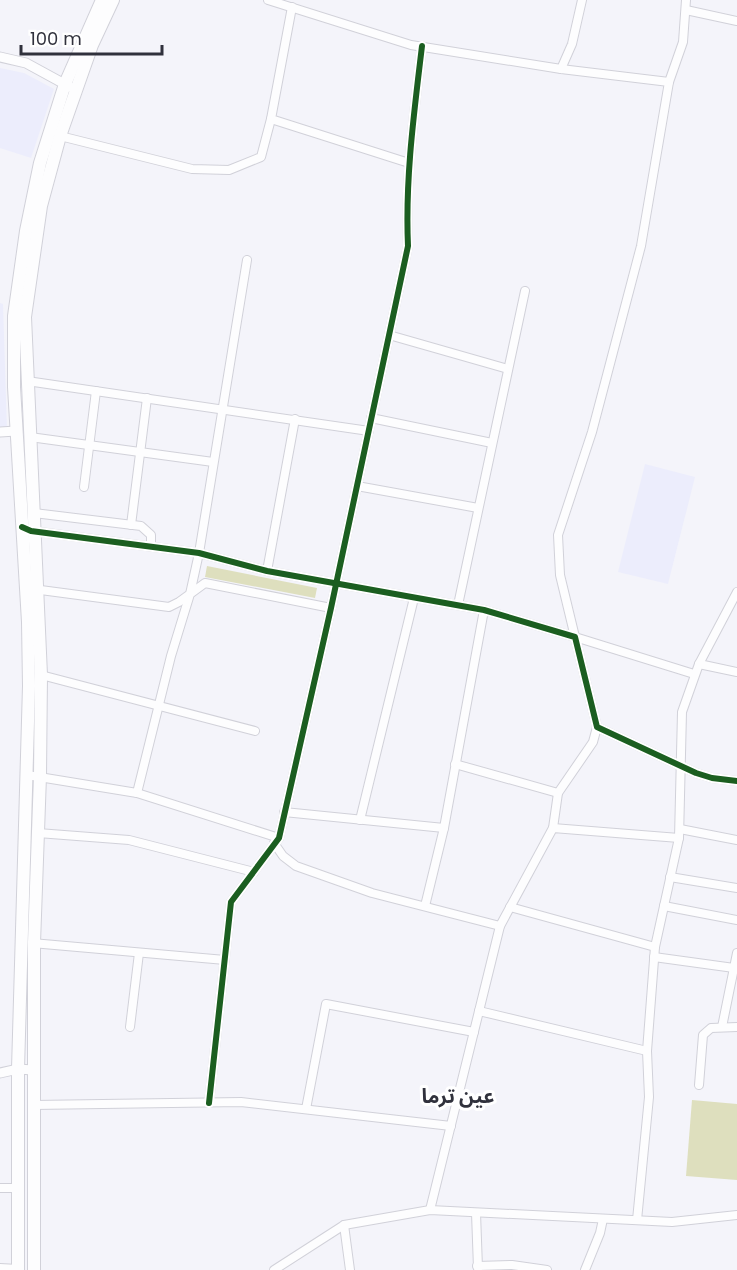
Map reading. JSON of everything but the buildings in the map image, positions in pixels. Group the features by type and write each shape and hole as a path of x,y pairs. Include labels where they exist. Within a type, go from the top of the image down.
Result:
{"main road":[{"path":"18,1270 18,1069 38,833 41,675 32,589 22,526 16,431 14,322 26,231 40,163 102,0"},
{"path":"34,1270 33,1070 28,943 27,775 35,531 25,326 41,206 60,136 70,87 112,0"}],"street":[{"path":"268,0 422,46 561,69 669,82"},
{"path":"561,69 572,44 582,0"},
{"path":"430,1210 500,926 553,828 558,793 593,742 597,727 560,575 558,535 592,432 641,246 669,82 683,42 686,0"},
{"path":"60,136 192,169 229,170 261,157 271,119 292,7"},
{"path":"686,10 737,21"},
{"path":"209,1103 231,902 276,841 284,812 331,608 408,246 406,211 409,164 422,46"},
{"path":"0,57 26,63 70,87"},
{"path":"271,119 409,164"},
{"path":"137,793 199,553 247,260"},
{"path":"458,605 525,291"},
{"path":"389,335 507,369"},
{"path":"27,381 369,431"},
{"path":"84,487 96,391"},
{"path":"130,525 147,398"},
{"path":"371,418 492,443"},
{"path":"267,571 295,419"},
{"path":"0,432 16,431"},
{"path":"30,437 213,462"},
{"path":"357,486 478,508"},
{"path":"34,513 141,526 151,535 151,546"},
{"path":"22,526 35,531 199,553 267,571 484,610 694,674"},
{"path":"32,589 168,607 205,583 331,608"},
{"path":"637,1220 649,1097 647,1051 655,947 680,833 682,712 694,674 737,592"},
{"path":"360,820 414,598"},
{"path":"425,906 444,828 484,610"},
{"path":"699,664 737,672"},
{"path":"41,675 255,731"},
{"path":"597,727 712,778 737,781"},
{"path":"455,764 558,793"},
{"path":"27,775 137,793 276,841 282,856 296,867 372,893 500,926"},
{"path":"284,812 444,828"},
{"path":"553,828 680,833 737,840"},
{"path":"38,833 129,840 254,872"},
{"path":"670,877 737,888"},
{"path":"664,906 737,920"},
{"path":"510,907 655,947"},
{"path":"28,943 225,960"},
{"path":"130,1027 139,953"},
{"path":"722,1027 737,953"},
{"path":"654,957 734,968"},
{"path":"306,1109 326,1004 474,1032"},
{"path":"479,1011 647,1051"},
{"path":"699,1085 703,1035 711,1028 737,1027"},
{"path":"0,1073 18,1069 33,1070"},
{"path":"33,1105 241,1102 451,1125"},
{"path":"0,1188 17,1188"},
{"path":"274,1270 344,1225 430,1210 672,1222 737,1215"},
{"path":"476,1213 478,1268 512,1265 547,1270"},
{"path":"585,1270 600,1233 603,1219"},
{"path":"344,1225 350,1270"},
{"path":"0,1268 18,1270"}],"shaded area":[{"path":"0,68 24,73 54,89 31,158 0,148"},
{"path":"0,303 3,304 7,430 0,430"},
{"path":"645,464 695,477 668,584 618,572"}],"green space":[{"path":"207,566 317,588 315,598 205,577"},
{"path":"692,1100 737,1104 737,1180 686,1176"}],"cycle path":[{"path":"209,1103 231,902 279,838 331,608 408,246 409,171 422,46"},
{"path":"22,527 31,531 199,553 267,571 484,610 575,637 597,727 696,773 712,778 737,781"}],"district":[{"name":"عين ترما","path":"458,1096"}]}
